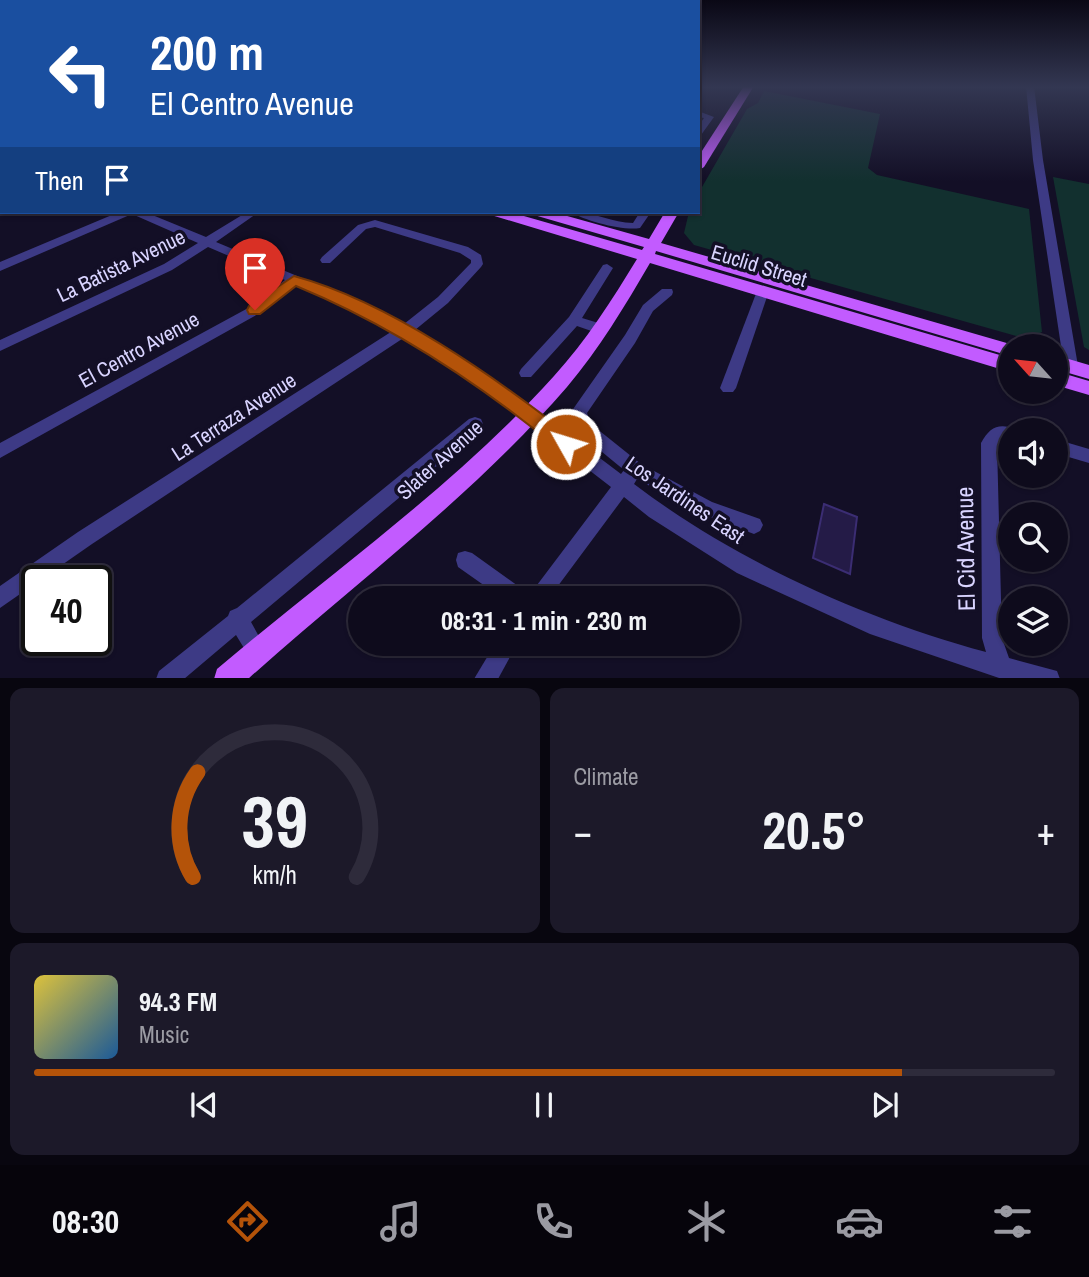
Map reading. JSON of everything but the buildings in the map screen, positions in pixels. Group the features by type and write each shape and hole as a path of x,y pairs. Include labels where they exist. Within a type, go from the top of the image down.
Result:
{"main road":[{"path":"700,161 728,118"},
{"name":"Euclid Street","path":"509,214 649,251 905,326 998,361"},
{"name":"Euclid Street","path":"545,214 763,291 998,346"},
{"name":"Slater Avenue","path":"227,678 458,482 561,381 600,329 671,214"},
{"path":"1068,382 1089,388"}],"street":[{"path":"1033,118 1072,367"},
{"path":"0,267 123,214"},
{"name":"Los Jardines East","path":"141,214 352,303 405,330 529,414 620,485 713,548 795,591 877,627 1002,668 1049,678"},
{"name":"La Batista Avenue","path":"0,346 168,267 251,214"},
{"path":"585,214 625,226 636,226 644,214"},
{"name":"La Terraza Avenue","path":"0,598 85,538 405,330 466,278 477,264 477,258 464,250 375,223 362,228 326,260"},
{"path":"526,373 574,320 607,268"},
{"name":"El Centro Avenue","path":"0,451 255,310 294,280"},
{"path":"728,388 763,291"},
{"path":"667,292 648,308 630,339 579,412 585,428 635,469 707,508 754,525"},
{"path":"574,320 600,329"},
{"name":"Slater Avenue","path":"167,678 475,424"},
{"name":"El Cid Avenue","path":"998,437 989,443 992,638 1002,668"},
{"path":"1068,450 1089,457"},
{"path":"546,586 620,485 635,469"},
{"path":"465,560 501,586"},
{"path":"237,618 257,651"},
{"path":"485,678 499,656"}],"green space":[{"path":"742,118 879,118 868,168 877,175 1029,209 1042,332 1009,334 694,245 684,233 689,214 700,214 700,191"},
{"path":"1053,177 1089,184 1089,350 1084,347"}],"route":[{"path":"255,310 294,280 352,303 429,345 529,414 566,444"}]}
